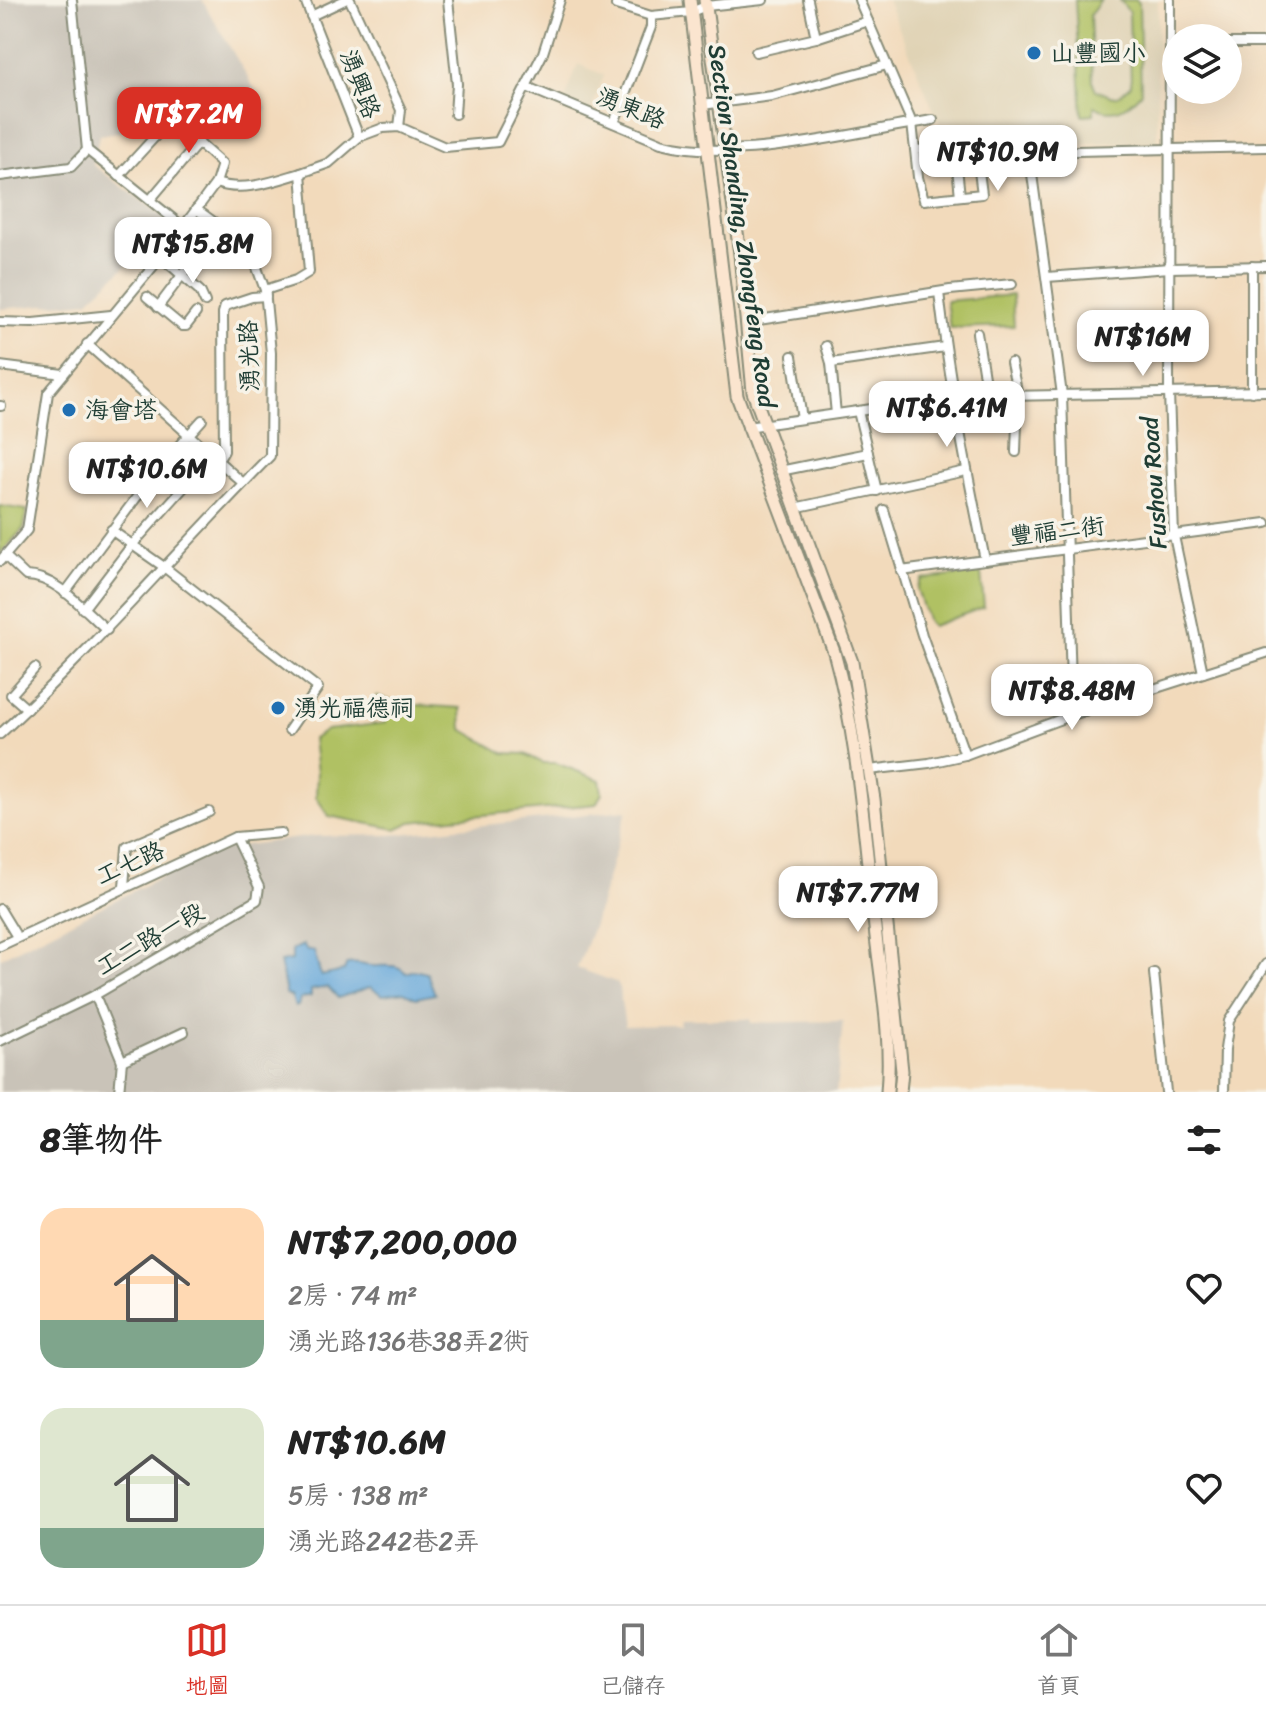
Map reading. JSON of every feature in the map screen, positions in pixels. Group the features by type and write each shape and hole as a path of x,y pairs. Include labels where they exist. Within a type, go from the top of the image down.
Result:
{"main road":[{"name":"Section Shanding, Zhongfeng Road","path":"706,3 740,254 753,392 852,662 869,770 902,1071 900,1092"},
{"name":"Section Shanding, Zhongfeng Road","path":"690,6 737,396 834,652 842,681 862,801 889,1046 887,1092"}],"street":[{"path":"72,0 87,150 182,226"},
{"name":"湧興路","path":"305,0 359,137"},
{"path":"311,16 348,0 401,110 399,127"},
{"path":"448,0 457,84 455,114"},
{"path":"216,183 230,189 301,173 329,163 359,137 383,128 399,127 445,147 498,142 543,53 560,0"},
{"path":"616,5 651,16 706,3 763,0"},
{"path":"808,0 816,38"},
{"path":"859,0 912,123 918,177 924,200 982,194 976,148 916,150"},
{"name":"Fushou Road","path":"1170,0 1172,24"},
{"path":"614,123 651,27 651,16"},
{"path":"756,52 816,38 868,21"},
{"path":"1242,43 1266,43"},
{"path":"702,105 772,96 887,65"},
{"name":"湧東路","path":"527,87 679,148 725,150 791,144 933,120"},
{"name":"Fushou Road","path":"1171,104 1169,393 1174,536 1203,673"},
{"path":"107,630 65,593 35,576 26,576 2,559 27,530 48,393 161,257 216,183 222,164 174,121 162,129 119,176"},
{"path":"150,200 199,142"},
{"path":"1072,715 1062,395 1029,152 1266,147"},
{"path":"955,148 960,196"},
{"path":"0,176 71,167 87,150"},
{"name":"湧光路","path":"0,734 107,630 270,456 271,353 266,293 309,272 301,173"},
{"path":"83,609 132,545 180,491 224,451 223,313 225,306 266,293 252,254 236,238 196,209"},
{"path":"158,307 204,246"},
{"path":"161,257 200,291 205,302"},
{"path":"1252,266 1252,392"},
{"path":"1047,277 1170,268 1266,266"},
{"path":"746,322 939,292 1012,284"},
{"path":"939,292 966,471 985,560"},
{"path":"147,297 182,326 186,326 196,313"},
{"path":"0,322 33,323 112,314"},
{"path":"977,333 987,396"},
{"path":"87,344 243,483"},
{"path":"826,346 831,363 836,414"},
{"path":"831,363 945,347"},
{"path":"792,356 802,419"},
{"path":"1011,363 1018,395 1016,452"},
{"path":"0,366 63,374"},
{"path":"747,427 955,397 1266,391"},
{"path":"858,411 877,491"},
{"path":"65,593 157,470 202,420"},
{"path":"780,471 868,453"},
{"path":"794,508 966,471"},
{"path":"884,510 901,571 965,755"},
{"name":"豐福二街","path":"901,571 1266,523"},
{"path":"111,530 164,567 318,688 289,730"},
{"path":"869,770 965,755 1072,715 1266,653"},
{"path":"27,709 11,695 35,668"},
{"path":"124,887 127,847 209,812"},
{"name":"工七路","path":"0,946 235,837 281,833"},
{"name":"工二路一段","path":"0,1041 95,995 257,900 259,887 235,837"},
{"path":"0,909 17,937"},
{"path":"1224,1092 1229,1021 1266,964"},
{"path":"1154,973 1166,1092"},
{"path":"95,995 122,1061 119,1092"},
{"path":"122,1061 184,1032"}],"shaded area":[{"path":"0,0 202,0 267,110 99,135 93,165 172,223 88,301 0,309"},
{"name":"山豐國小","path":"887,0 1158,0 1157,142 1026,147 997,124 939,123"},
{"path":"578,64 604,75 591,111 565,100"},
{"path":"627,810 594,924 577,968 618,983 625,1026 679,1025 680,1019 751,1019 751,1023 843,1021 836,1092 0,1092 0,958 175,870 231,847 315,836 391,835"}],"green space":[{"path":"1075,0 1101,0 1090,15 1093,83 1096,90 1113,97 1131,85 1129,12 1120,0 1136,0 1139,3 1141,92 1120,109 1108,111 1094,106 1094,114 1082,115"},
{"path":"1012,295 1014,326 950,328 946,301"},
{"path":"0,506 27,510 24,528 0,554"},
{"path":"981,573 984,607 932,626 928,623 917,589 922,579"},
{"path":"377,696 400,704 461,708 462,729 504,753 525,754 543,763 556,763 600,780 602,793 596,804 411,822 396,829 329,816 316,797 313,739 327,730 386,723"}],"water":[{"path":"303,945 307,951 314,951 321,976 344,971 347,964 354,963 392,966 406,973 414,970 427,973 435,994 416,998 404,992 383,995 370,987 338,998 328,987 311,990 311,996 300,999 295,1007 292,997 286,994 280,962 292,960 292,950"}],"place":[{"name":"山豐國小","path":"1034,53"},
{"name":"海會塔","path":"69,410"},
{"name":"湧光福德祠","path":"278,708"}]}
